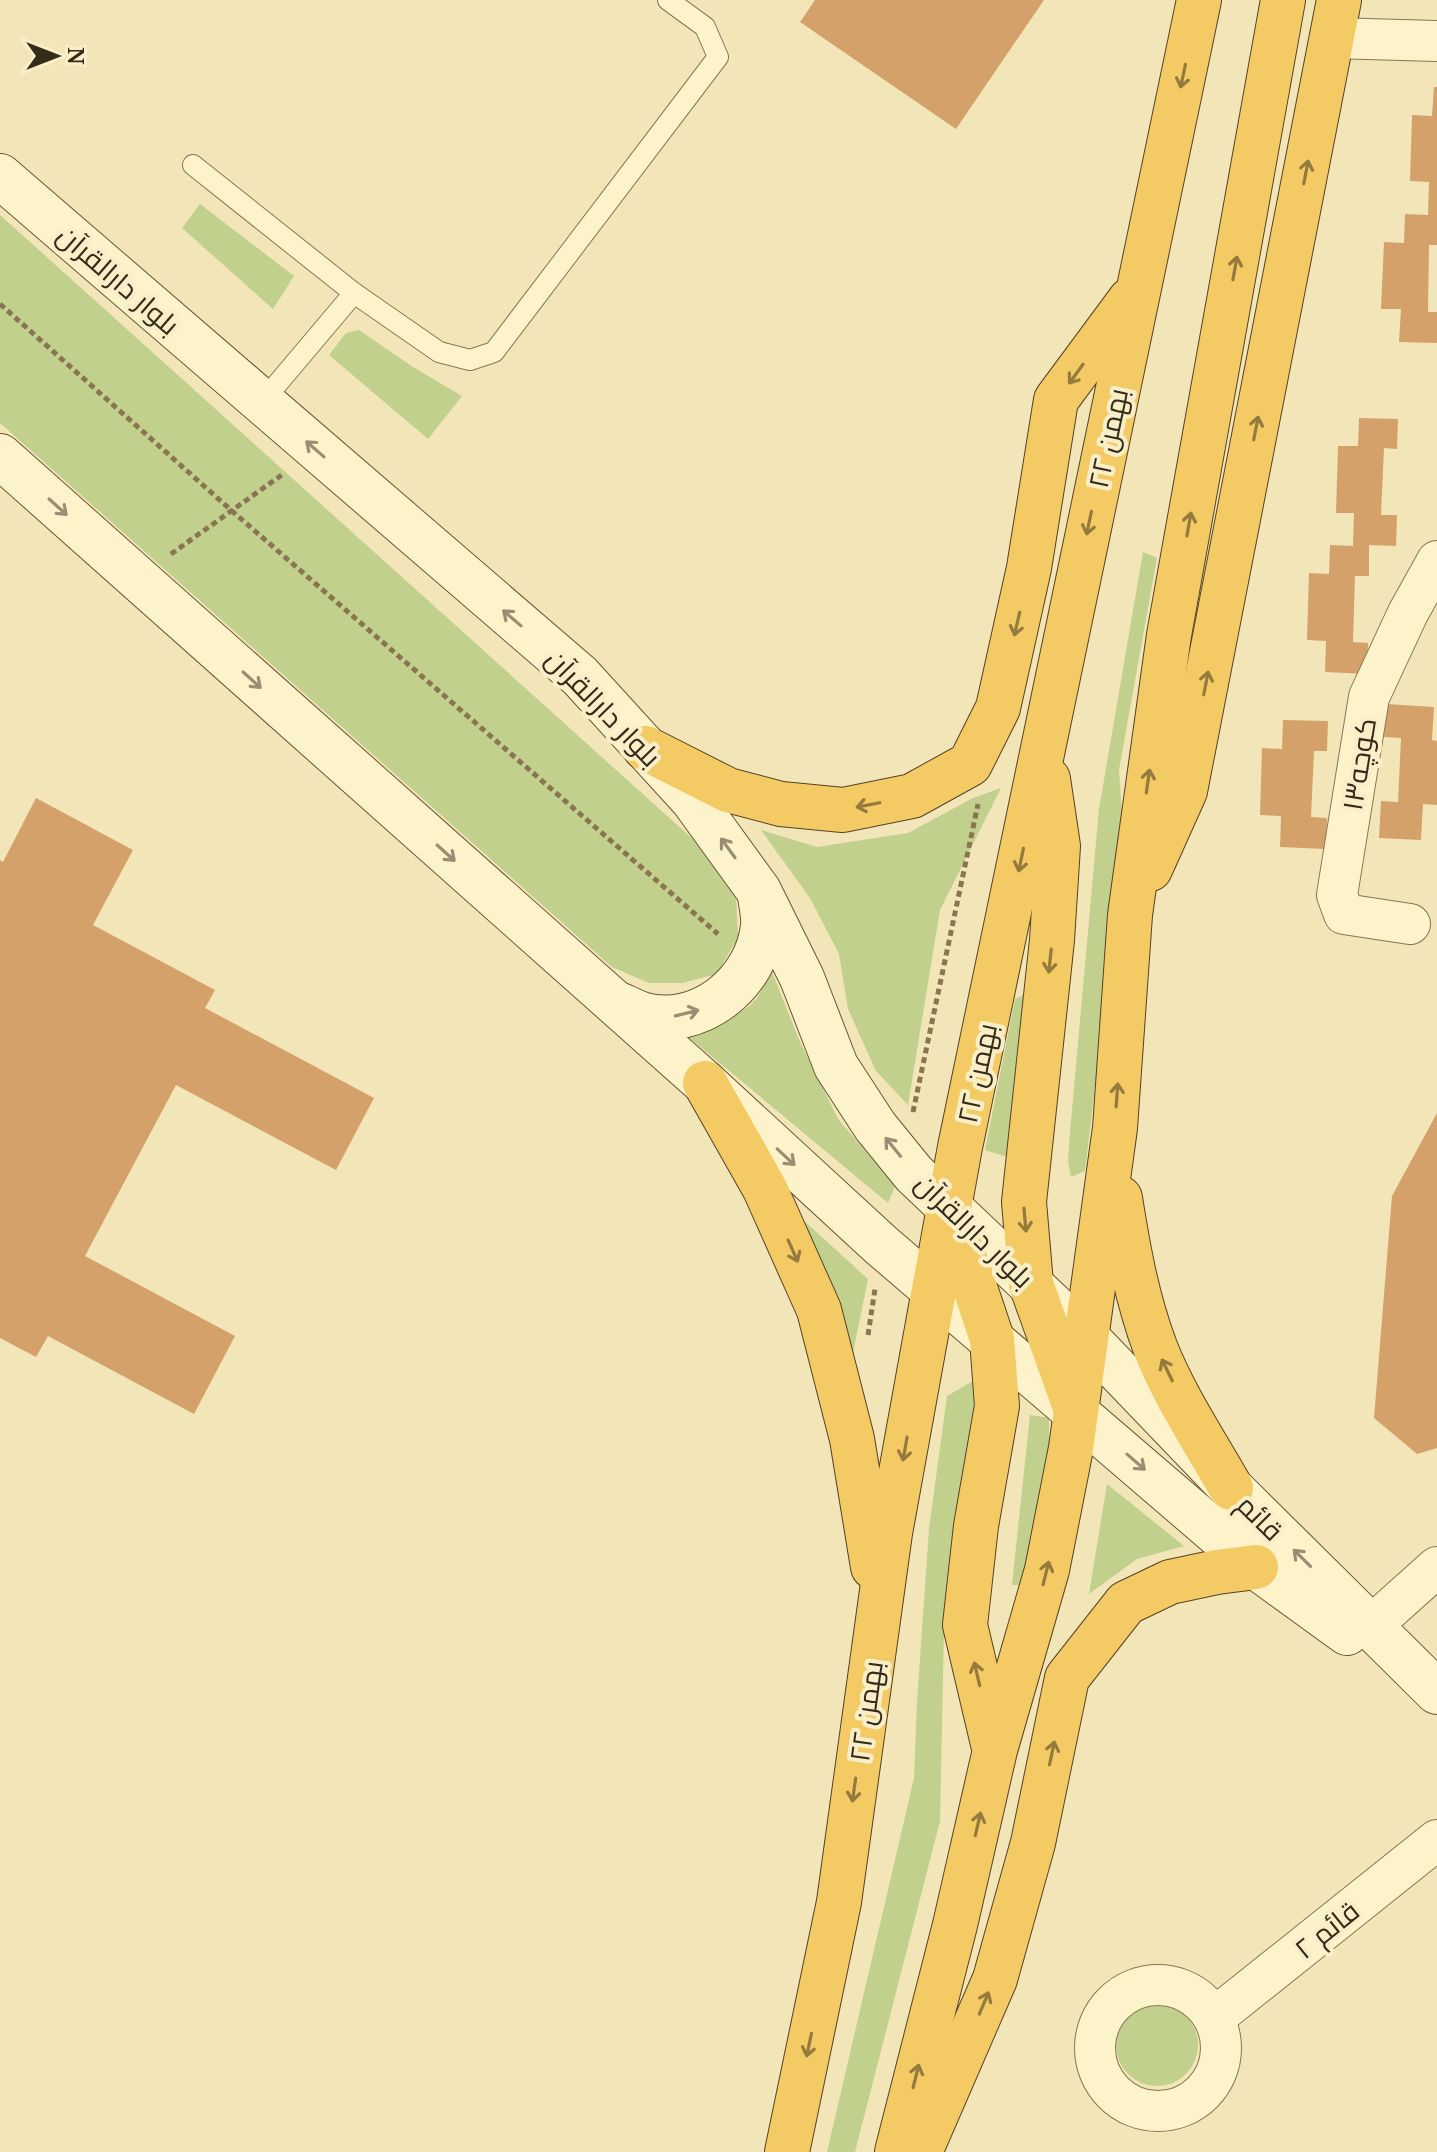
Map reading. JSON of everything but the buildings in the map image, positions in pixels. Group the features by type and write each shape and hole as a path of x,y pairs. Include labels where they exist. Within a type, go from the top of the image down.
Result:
{"highway":[{"name":"۲۲ بهمن","path":"787,2152 839,1902 880,1606 949,1207 1199,0"},
{"path":"897,2152 955,1925 995,1750 1047,1570 1077,1411 1112,1150 1130,915 1169,635 1283,0"},
{"path":"1130,915 1185,791 1335,19"},
{"path":"645,748 728,790 781,804 843,810 912,796 970,764 998,708 1029,568 1056,400 1138,288"},
{"path":"1043,745 1058,846 1052,940 1024,1202 1031,1284 1077,1411"},
{"path":"705,1083 765,1189 819,1310 852,1439 880,1606"},
{"path":"1112,1150 1131,1270 1155,1348 1231,1488"},
{"path":"949,1207 992,1339 997,1406 976,1526 965,1625 995,1750"},
{"path":"913,1402 937,1371 957,1357 982,1367 996,1390"},
{"path":"920,2152 995,1979 1033,1843 1067,1678 1126,1603 1170,1582 1256,1567"}],"main road":[{"name":"بلوار دارالقرآن","path":"0,176 580,676 693,800 759,891 802,978 836,1066 875,1126 949,1207 1088,1339"},
{"path":"0,456 705,1083 881,1245 1077,1411"},
{"path":"612,1001 643,1015 678,1016 719,1000 737,986 756,958 763,924 759,891"},
{"name":"قائم","path":"1088,1339 1231,1488 1437,1692"},
{"name":"قائم","path":"1077,1411 1256,1567 1437,1698"}],"street":[{"path":"1335,19 1437,41"},
{"name":"کوچه۱۳","path":"1410,924 1344,914 1337,895 1369,697 1408,613 1437,561"},
{"path":"1371,1626 1437,1567"},
{"name":"قائم ۲","path":"1214,2018 1437,1840"}],"lane":[{"path":"193,165 354,293 439,352 470,360 494,352 718,57 705,27 668,0"},
{"path":"262,402 354,293"}],"path":[{"path":"0,304 717,936 759,891"},
{"path":"137,578 316,449"},
{"path":"903,1160 979,799"},
{"path":"867,1339 881,1245"}],"green space":[{"path":"200,204 294,276 273,309 182,228"},
{"path":"0,215 705,850 736,895 738,937 717,974 682,983 649,983 612,967 0,423"},
{"path":"359,330 462,396 428,439 329,355 346,333"},
{"path":"1143,552 1157,558 1119,770 1124,843 1085,1171 1071,1177 1068,1161 1070,1132 1099,809"},
{"path":"1001,788 940,910 908,1105 876,1071 848,1009 839,954 810,898 761,830 817,847 908,833 973,798"},
{"path":"768,962 800,1042 838,1119 895,1186 888,1203 674,1025 713,1022 748,1007 763,987"},
{"path":"1035,989 1013,1159 985,1150 1015,999"},
{"path":"802,1219 868,1279 853,1353 830,1279"},
{"path":"973,1381 982,1400 944,1628 940,1821 855,2152 827,2152 914,1778 929,1529 947,1396"},
{"path":"1030,1415 1049,1418 1049,1442 1022,1585 1012,1585"},
{"path":"1107,1484 1184,1546 1137,1559 1089,1594"},
{"path":"1157,2004 1173,2008 1186,2016 1194,2029 1198,2045 1194,2061 1186,2074 1173,2082 1157,2086 1141,2082 1128,2074 1120,2061 1116,2045 1120,2029 1128,2016 1141,2008"}]}
